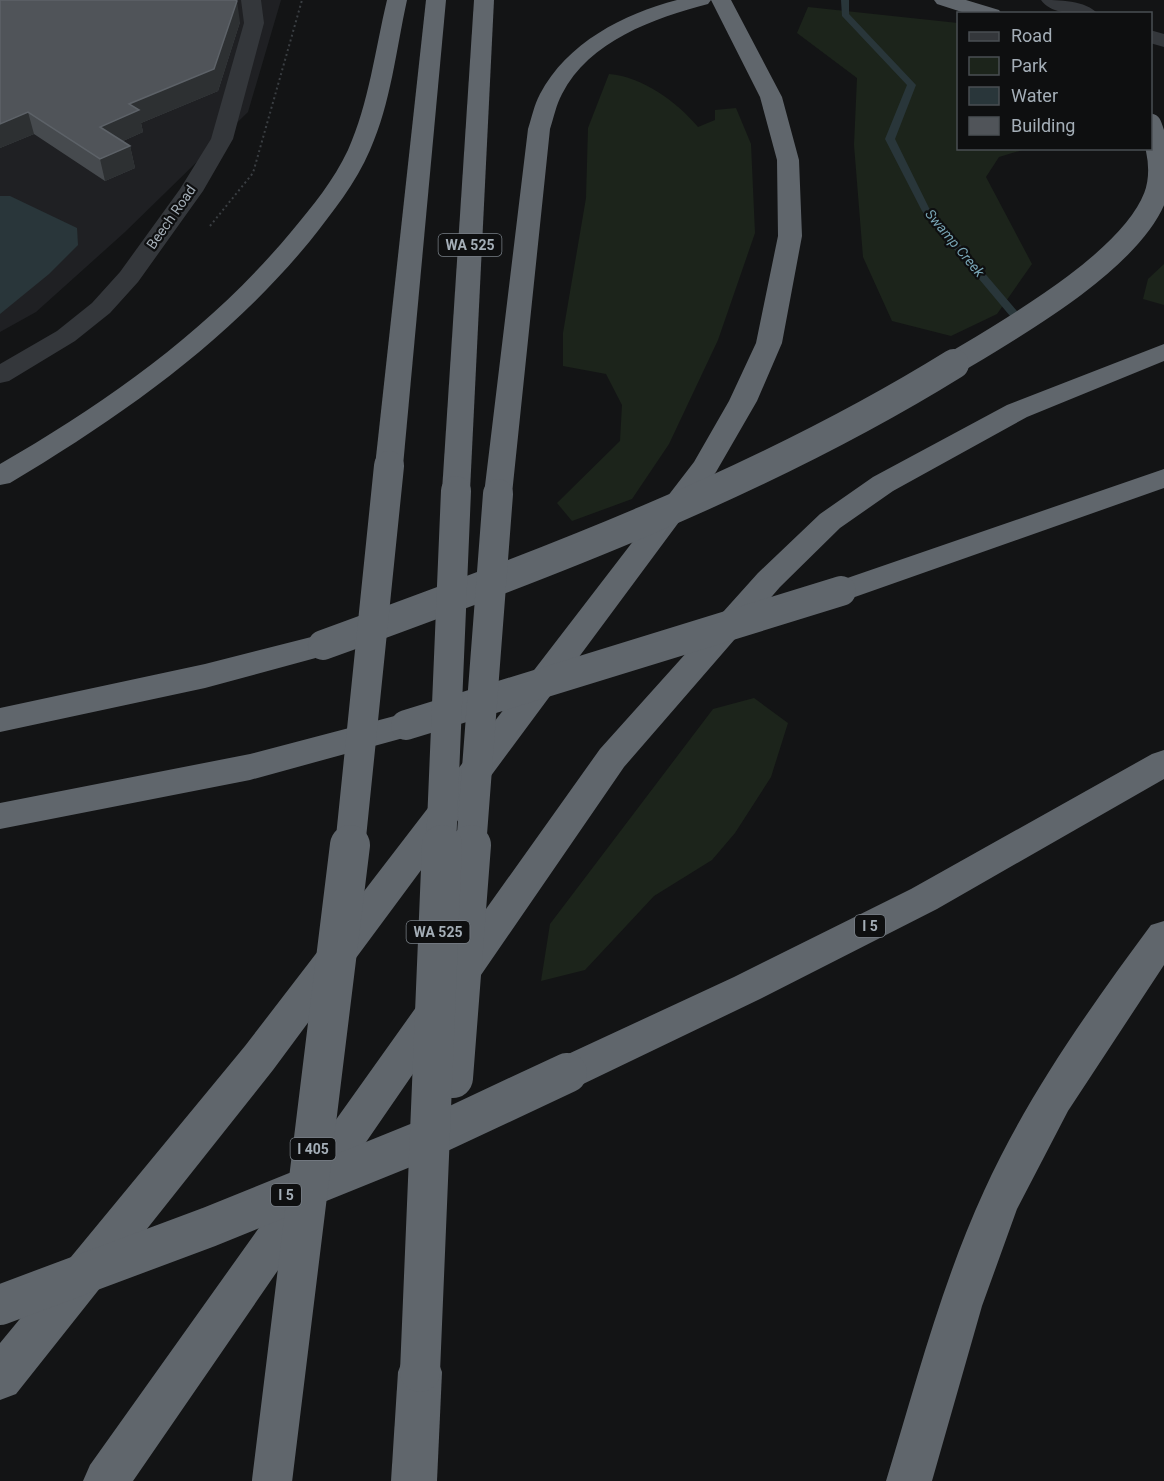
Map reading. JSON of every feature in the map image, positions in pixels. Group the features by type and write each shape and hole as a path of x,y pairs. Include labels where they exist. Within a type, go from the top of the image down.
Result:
{"highway":[{"path":"0,477 98,416 158,374 215,327 294,246 335,193 359,149 397,0"},
{"name":"I 405","path":"272,1481 354,816 436,0"},
{"name":"WA 525","path":"420,1372 456,491 484,0"},
{"path":"414,1481 420,1372 456,1050 498,494 539,129 552,90 573,63 597,42 655,13 701,0"},
{"path":"0,1378 259,1058 706,466 743,401 769,343 790,236 788,160 771,97 721,0"},
{"path":"944,0 985,12"},
{"path":"0,720 205,676 323,645 540,565 714,491 844,427 972,353 1040,310 1131,232 1152,204 1159,178 1160,159 1152,132"},
{"path":"106,1481 612,758 769,580 830,521 883,484 1017,411 1164,352"},
{"path":"0,816 250,767 406,725 841,591 1164,478"},
{"name":"I 5","path":"0,1305 209,1227 424,1140 747,988 924,899 1164,763"},
{"path":"909,1481 956,1313 999,1203 1053,1101 1118,999 1164,936"}],"street":[{"name":"Beech Road","path":"0,375 66,336 100,308 129,277 191,191 222,138 254,23 251,0"},
{"path":"1051,0 1083,12"}],"shaded area":[{"path":"0,0 281,0 248,112 125,232 36,312 0,332"}],"green space":[{"path":"808,7 957,23 957,150 1023,150 999,157 986,177 1032,264 997,314 951,336 892,321 863,257 854,145 857,78 797,33"},
{"path":"609,74 647,85 670,100 698,127 715,120 715,110 736,108 751,144 755,233 718,340 669,444 632,499 572,521 557,503 620,441 622,405 606,374 563,366 563,333 586,198 588,128"},
{"path":"1164,264 1164,305 1143,299 1148,279"},
{"path":"754,698 788,723 771,777 735,833 712,860 654,896 585,970 541,981 550,924 713,709"}],"water":[{"path":"0,196 10,196 77,228 78,245 49,274 0,314"}],"building":[{"path":"0,0 237,1 214,69 129,104 139,110 100,127 130,146 100,159 28,112 0,124"}],"waterway":[{"name":"Swamp Creek","path":"845,0 845,14 912,85 890,139 925,209 1025,327"}]}
